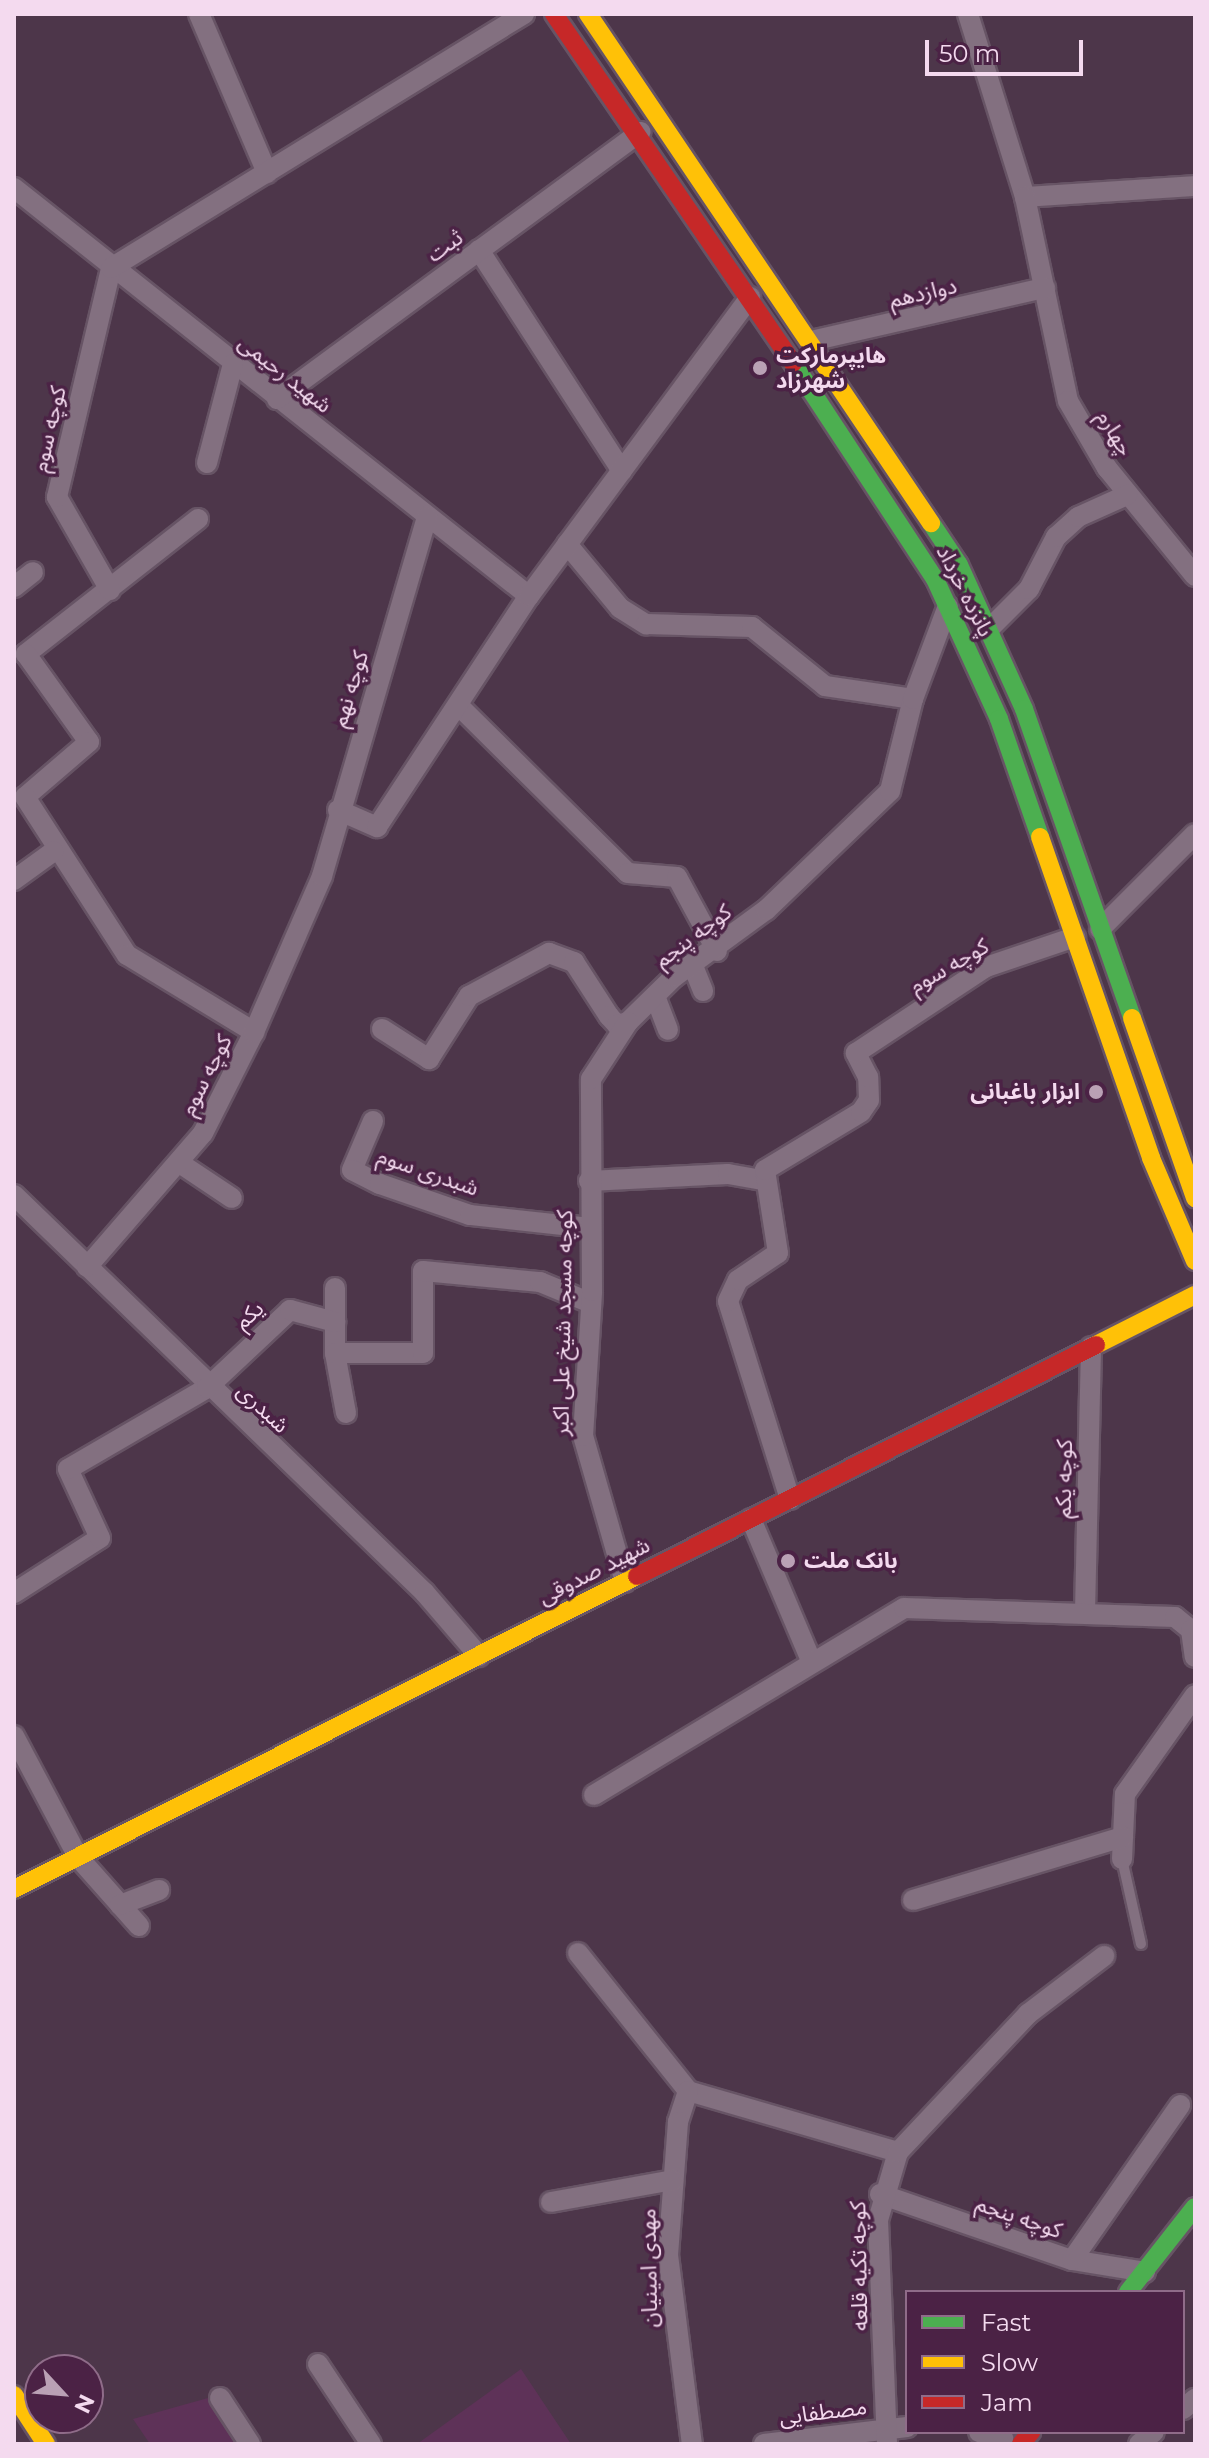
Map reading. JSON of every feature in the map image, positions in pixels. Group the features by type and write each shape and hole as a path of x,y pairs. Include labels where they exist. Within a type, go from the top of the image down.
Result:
{"main road":[{"name":"پانزده خرداد","path":"554,14 641,132 948,606 999,719 1075,937 1195,1261"},
{"name":"پانزده خرداد","path":"588,14 959,565 1024,709 1195,1198"},
{"path":"1075,937 1100,929"},
{"name":"شهید صدوقی","path":"14,1889 1195,1295"},
{"path":"1148,2282 1195,2207"},
{"path":"1148,2282 1195,2236"},
{"path":"14,2395 46,2444"},
{"path":"14,2423 26,2444"}],"street":[{"path":"199,14 267,173"},
{"path":"111,268 524,14"},
{"name":"چهارم","path":"968,14 1025,197 1068,401 1127,495 1195,576"},
{"name":"ثبت","path":"277,399 641,132"},
{"path":"1025,197 1195,186"},
{"name":"شهید رحیمی","path":"14,188 111,268 529,596"},
{"path":"479,250 622,471"},
{"name":"کوچه سوم","path":"110,590 57,497 111,268"},
{"name":"دوازدهم","path":"811,341 1045,288"},
{"path":"338,810 377,827 529,596 750,297"},
{"path":"207,463 233,364"},
{"path":"988,630 1029,589 1056,537 1078,517 1127,495"},
{"name":"کوچه نهم","path":"322,876 338,810 427,517"},
{"path":"198,519 26,654 89,742 25,797 54,851 127,955 254,1032"},
{"path":"567,544 620,608 646,624 752,627 771,635 797,664 825,686 913,699"},
{"path":"14,587 33,572"},
{"name":"کوچه پنجم","path":"628,1022 655,996 717,951 890,791 913,699 948,606"},
{"path":"458,705 628,873 677,877 717,951"},
{"path":"1100,929 1195,834"},
{"path":"14,880 54,851"},
{"name":"کوچه سوم","path":"87,1267 181,1164 254,1032 322,876"},
{"name":"کوچه سوم","path":"763,1180 765,1170 861,1112 869,1100 868,1077 856,1053 986,967 1075,937"},
{"path":"382,1029 429,1059 469,996 549,953 574,962 617,1025 628,1022"},
{"path":"693,966 703,991"},
{"path":"655,996 668,1030"},
{"name":"کوچه مسجد شیخ علی اکبر","path":"625,1582 583,1436 591,1303 591,1079 628,1022"},
{"name":"شبدری سوم","path":"373,1121 352,1170 380,1184 470,1215 589,1228"},
{"path":"181,1164 232,1198"},
{"path":"589,1181 728,1174 763,1180 778,1253 738,1280 728,1301 790,1499"},
{"name":"شبدری","path":"14,1195 207,1388 425,1593 479,1656"},
{"path":"335,1353 423,1353 423,1271 540,1282 591,1303"},
{"path":"335,1288 335,1353 346,1413"},
{"name":"یکم","path":"207,1388 290,1310 335,1322"},
{"name":"کوچه یکم","path":"1085,1612 1091,1347"},
{"path":"14,1593 100,1538 68,1469 207,1388"},
{"path":"751,1519 812,1663"},
{"path":"594,1795 904,1608 1175,1617 1191,1630 1195,1657"},
{"path":"1122,1859 1125,1794 1195,1695"},
{"path":"14,1736 78,1857 139,1926"},
{"path":"913,1900 1123,1837"},
{"path":"120,1905 159,1890"},
{"path":"578,1953 688,2091 898,2152"},
{"name":"کوچه تکیه قلعه","path":"894,2433 880,2194 898,2152 1028,2014 1104,1956"},
{"name":"مهدی امینیان","path":"688,2091 673,2180 674,2336 692,2444"},
{"path":"1072,2260 1180,2105"},
{"path":"551,2202 673,2180"},
{"name":"کوچه پنجم","path":"880,2194 1072,2260 1148,2282"},
{"path":"318,2364 371,2444"},
{"path":"220,2398 250,2444"},
{"name":"مصطفایی","path":"764,2444 894,2433"},
{"path":"986,2434 1007,2440"}],"lane":[{"path":"1122,1859 1141,1944"}],"shaded area":[{"path":"521,2369 571,2444 417,2444"},
{"path":"208,2398 240,2444 150,2444 133,2419"}],"traffic: fast":[{"path":"793,363 935,579 999,719 1040,837"},
{"path":"931,523 959,565 1024,709 1132,1018"},
{"path":"1130,2290 1195,2207"}],"traffic: slow":[{"path":"588,14 931,523"},
{"path":"1040,837 1151,1158 1195,1261"},
{"path":"1132,1018 1195,1198"},
{"path":"1096,1345 1195,1295"},
{"path":"14,1889 637,1576"},
{"path":"14,2395 46,2444"}],"traffic: jam":[{"path":"554,14 793,363"},
{"path":"637,1576 1096,1345"},
{"path":"1021,2444 1029,2434"}],"place":[{"name":"هایپرمارکت شهرزاد","path":"760,368"},
{"name":"ابزار باغبانی","path":"1096,1092"},
{"name":"بانک ملت","path":"788,1561"}]}
